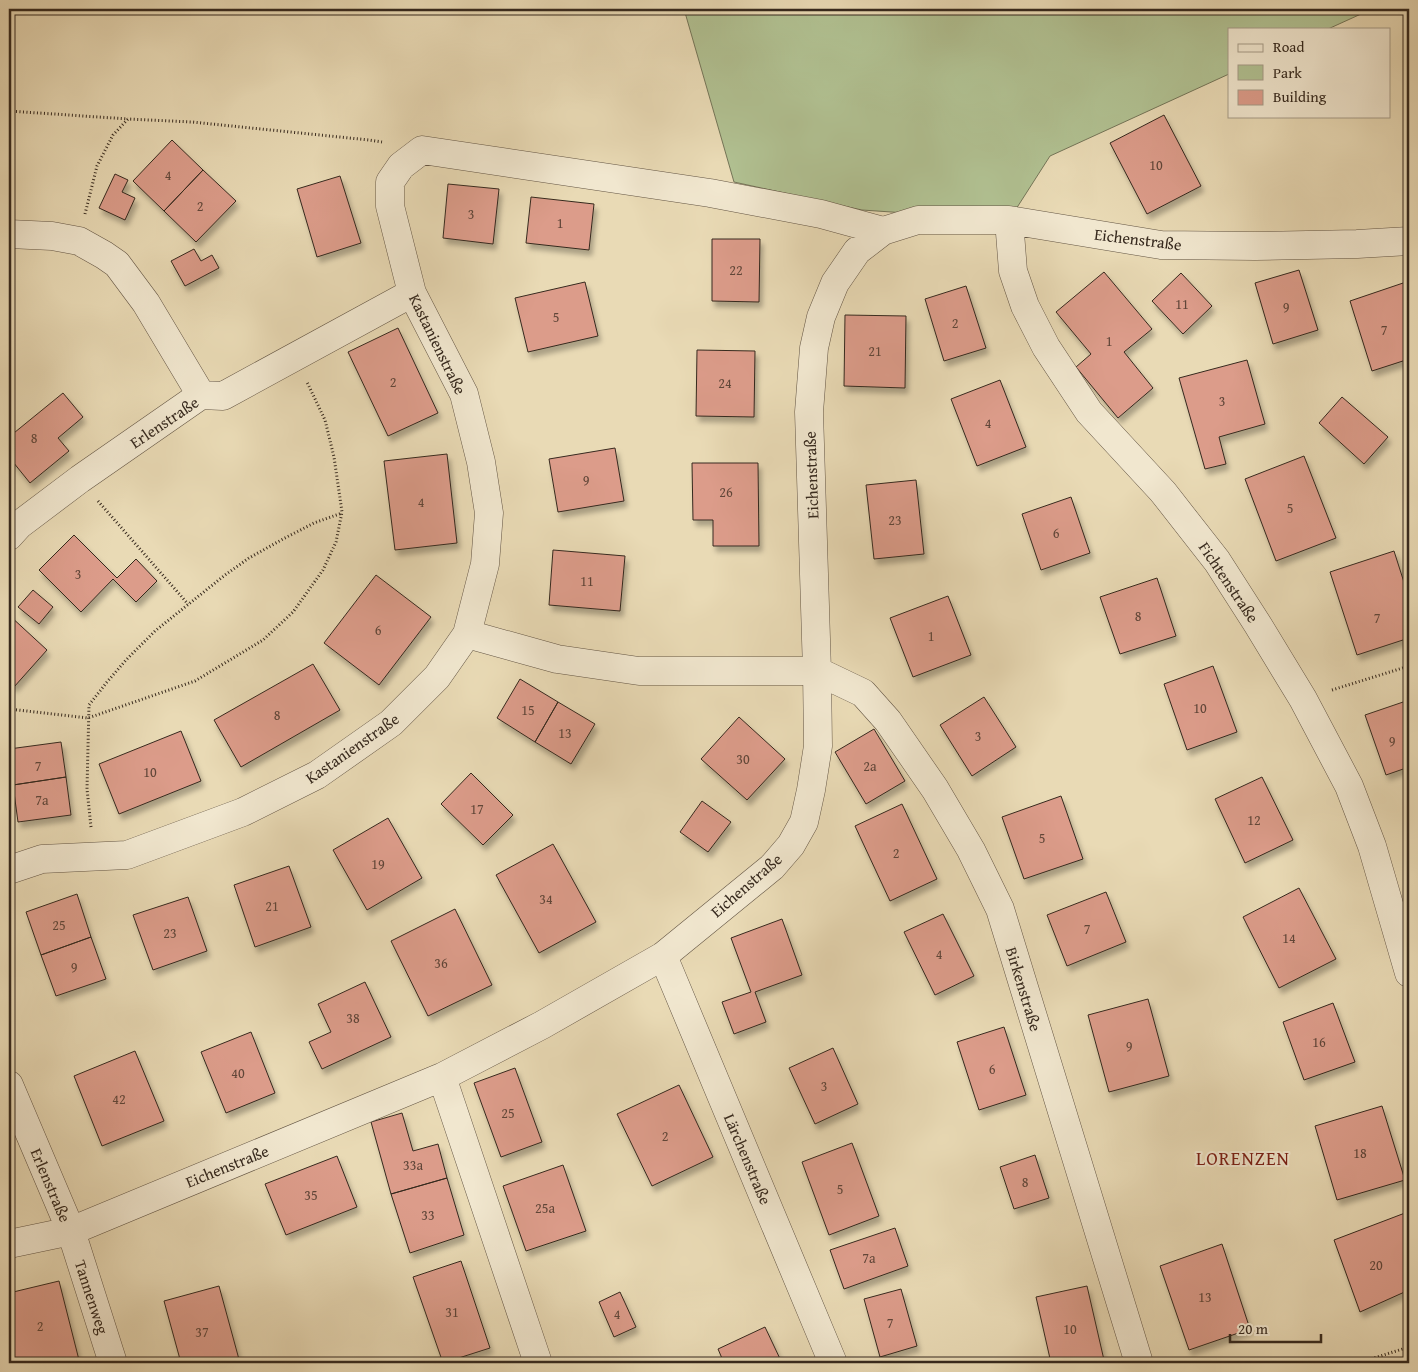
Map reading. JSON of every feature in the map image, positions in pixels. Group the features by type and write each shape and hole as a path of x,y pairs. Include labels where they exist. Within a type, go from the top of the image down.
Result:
{"street":[{"path":"422,150 710,192 821,214 883,232"},
{"name":"Kastanienstraße","path":"9,870 42,858 127,855 243,812 317,775 392,723 437,678 467,634 485,564 489,513 481,462 464,394 412,293 390,206 390,182 401,166 422,150"},
{"name":"Eichenstraße","path":"9,1244 71,1231 442,1077 542,1025 662,956 772,867 790,845 804,822 812,790 818,746 818,671 809,412 814,348 820,317 835,283 857,251 883,232 918,220 1009,220 1161,244 1255,246 1409,241"},
{"name":"Fichtenstraße","path":"1009,220 1014,271 1025,306 1046,347 1089,412 1163,492 1217,561 1303,699 1349,786 1372,846 1409,973"},
{"path":"9,234 52,236 79,241 116,264 146,302 201,395"},
{"name":"Erlenstraße","path":"12,525 201,395 222,396 412,293"},
{"path":"467,634 557,659 639,671 818,671"},
{"name":"Birkenstraße","path":"818,671 863,693 888,721 935,789 971,850 1000,909 1139,1363"},
{"name":"Lärchenstraße","path":"662,956 834,1363"},
{"path":"442,1077 538,1363"},
{"name":"Erlenstraße","path":"9,1085 71,1231"},
{"name":"Tannenweg","path":"71,1231 113,1363"}],"path":[{"path":"9,111 192,122 369,140 422,150"},
{"path":"79,241 97,166 113,135 128,119"},
{"path":"9,709 88,718 195,681 263,640 293,612 323,570 336,542 342,512 334,457 325,420 295,357"},
{"path":"80,479 188,604"},
{"path":"100,856 92,833 86,789 89,705 106,682 155,631 225,575 249,558 314,523 342,512"},
{"path":"1303,699 1409,666"},
{"path":"1358,1363 1409,1347"}],"green space":[{"path":"684,9 1372,9 1330,28 1228,28 1228,74 1050,156 1009,220 862,210 734,182"}],"building":[{"path":"1164,115 1201,186 1147,214 1110,143"},
{"path":"172,140 203,170 164,211 133,181"},
{"path":"203,170 236,201 196,242 164,211"},
{"path":"115,174 128,180 122,192 135,198 125,220 99,208"},
{"path":"340,176 361,243 317,257 297,189"},
{"path":"448,184 499,189 493,244 443,238"},
{"path":"531,197 594,204 589,250 526,243"},
{"path":"712,239 760,239 759,302 712,301"},
{"path":"194,249 201,261 212,255 219,268 185,286 171,261"},
{"path":"1299,270 1318,330 1273,344 1255,283"},
{"path":"1104,272 1152,329 1124,352 1153,388 1118,418 1076,367 1091,354 1056,312"},
{"path":"1181,273 1212,306 1183,334 1152,301"},
{"path":"1409,281 1409,359 1372,371 1350,301"},
{"path":"585,282 598,336 528,352 515,298"},
{"path":"966,286 986,348 944,361 925,299"},
{"path":"845,315 906,316 905,388 844,386"},
{"path":"398,328 438,413 388,436 348,352"},
{"path":"697,350 755,351 754,417 696,416"},
{"path":"1247,360 1265,424 1219,437 1226,464 1205,469 1179,378"},
{"path":"1000,380 1026,447 977,466 951,399"},
{"path":"63,393 83,417 58,438 69,451 30,483 9,457 9,437"},
{"path":"1342,397 1388,437 1364,464 1319,423"},
{"path":"615,448 624,501 558,512 549,459"},
{"path":"447,454 457,543 395,550 384,461"},
{"path":"1304,456 1336,538 1276,561 1245,479"},
{"path":"692,463 758,463 759,546 713,546 713,520 693,520"},
{"path":"916,480 924,554 874,559 866,485"},
{"path":"1071,497 1090,553 1041,570 1022,514"},
{"path":"74,535 117,578 136,559 157,581 136,602 113,579 81,612 39,570"},
{"path":"553,550 625,556 620,611 549,605"},
{"path":"1394,551 1409,598 1409,638 1357,655 1330,572"},
{"path":"376,575 431,617 379,685 324,643"},
{"path":"1157,578 1176,636 1120,654 1100,597"},
{"path":"33,590 53,607 39,624 18,607"},
{"path":"948,596 971,655 913,677 890,618"},
{"path":"9,615 47,650 14,687 9,682"},
{"path":"313,664 340,710 241,767 214,720"},
{"path":"1213,666 1237,732 1187,750 1164,684"},
{"path":"520,679 558,702 535,742 497,718"},
{"path":"984,697 1016,747 972,776 940,725"},
{"path":"1409,700 1409,767 1386,775 1365,715"},
{"path":"558,702 595,724 571,764 535,742"},
{"path":"739,717 785,759 747,800 701,759"},
{"path":"874,729 905,781 866,804 835,752"},
{"path":"181,731 201,781 119,814 99,764"},
{"path":"61,742 66,777 13,785 9,749"},
{"path":"471,773 513,815 483,845 441,804"},
{"path":"66,777 71,815 18,822 13,785"},
{"path":"1262,777 1293,840 1245,863 1215,799"},
{"path":"1061,796 1083,859 1024,879 1002,817"},
{"path":"702,801 731,822 708,852 680,832"},
{"path":"902,804 937,879 890,901 855,826"},
{"path":"388,818 422,878 367,910 333,850"},
{"path":"553,844 596,922 539,953 496,875"},
{"path":"289,866 311,927 255,947 234,885"},
{"path":"1299,888 1336,959 1279,988 1243,917"},
{"path":"1106,892 1126,942 1067,966 1047,915"},
{"path":"77,894 91,937 41,955 26,912"},
{"path":"188,897 207,951 153,970 133,915"},
{"path":"455,909 492,985 428,1016 391,941"},
{"path":"943,914 974,976 935,995 904,932"},
{"path":"782,919 802,975 755,992 766,1022 734,1034 722,1002 751,992 731,938"},
{"path":"91,937 106,979 56,996 41,955"},
{"path":"365,982 391,1037 322,1069 309,1042 331,1032 318,1004"},
{"path":"1148,999 1169,1076 1109,1092 1088,1015"},
{"path":"1333,1003 1355,1062 1304,1080 1283,1022"},
{"path":"1004,1027 1026,1095 979,1110 957,1042"},
{"path":"251,1032 275,1093 226,1113 201,1052"},
{"path":"833,1048 858,1104 815,1124 789,1068"},
{"path":"135,1051 164,1121 102,1146 74,1076"},
{"path":"515,1068 542,1142 501,1157 474,1083"},
{"path":"679,1085 713,1157 652,1186 617,1114"},
{"path":"1382,1106 1405,1180 1337,1200 1315,1126"},
{"path":"402,1113 413,1151 438,1144 447,1178 391,1194 371,1122"},
{"path":"852,1143 879,1216 829,1235 802,1162"},
{"path":"1035,1155 1049,1198 1014,1209 1000,1167"},
{"path":"337,1156 357,1207 286,1235 265,1184"},
{"path":"563,1165 586,1231 526,1251 503,1186"},
{"path":"447,1178 464,1235 410,1253 391,1194"},
{"path":"1405,1213 1409,1224 1409,1290 1360,1312 1334,1240"},
{"path":"895,1228 908,1266 844,1289 830,1250"},
{"path":"1222,1244 1250,1329 1189,1350 1160,1266"},
{"path":"461,1261 490,1348 443,1363 413,1277"},
{"path":"59,1281 79,1360 64,1363 9,1363 9,1293"},
{"path":"219,1286 240,1363 181,1363 164,1301"},
{"path":"1087,1286 1104,1360 1091,1363 1051,1363 1036,1297"},
{"path":"901,1289 917,1346 880,1357 864,1299"},
{"path":"620,1292 636,1327 614,1337 599,1302"},
{"path":"765,1327 782,1363 724,1363 718,1349"}],"district":[{"name":"LORENZEN","path":"1243,1158"}]}
